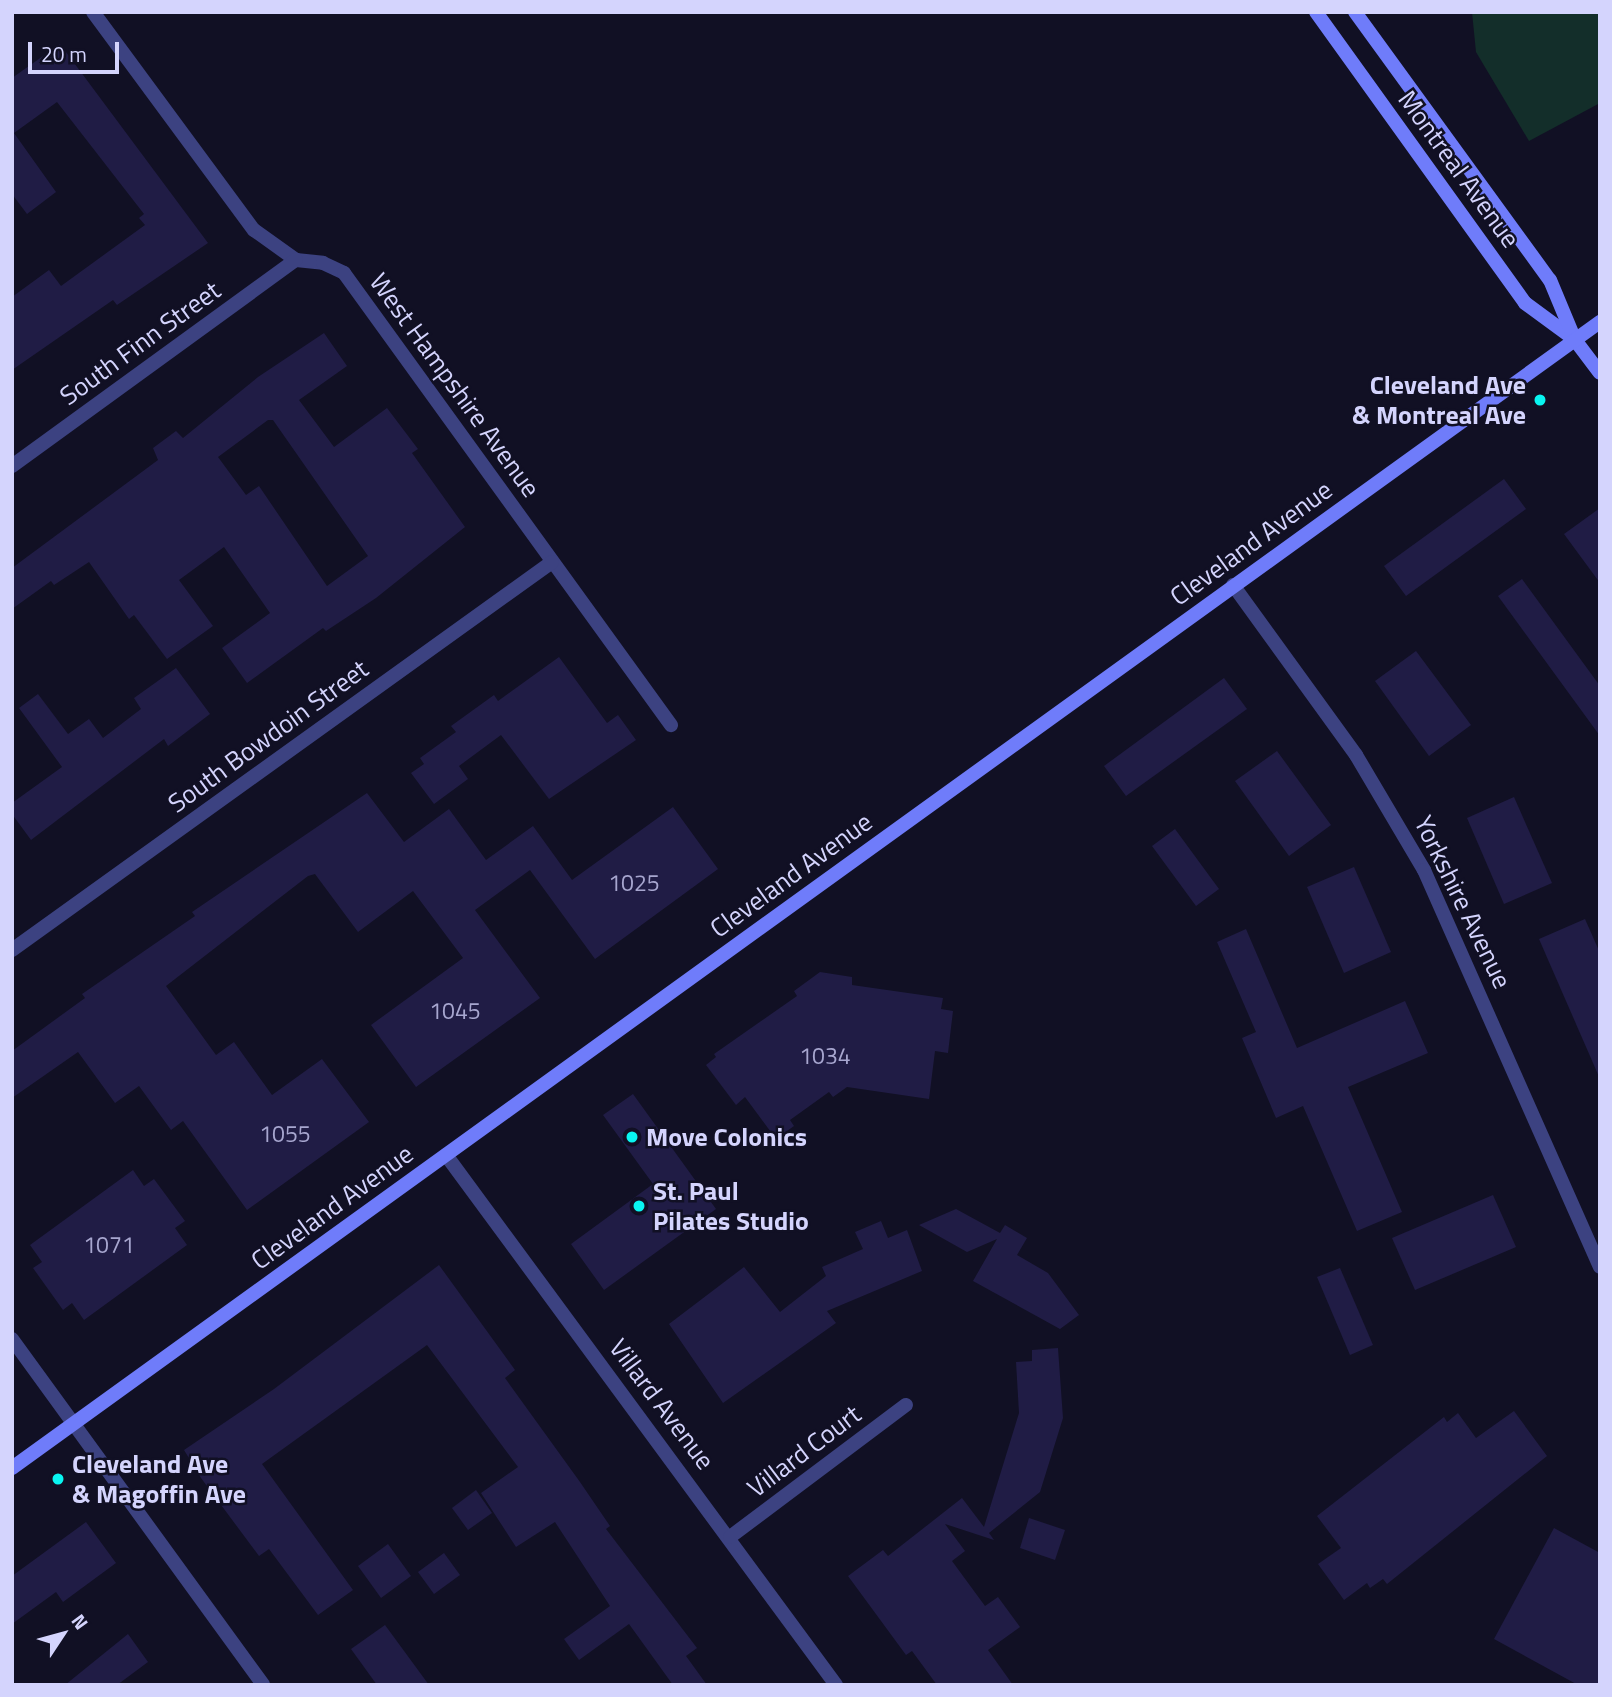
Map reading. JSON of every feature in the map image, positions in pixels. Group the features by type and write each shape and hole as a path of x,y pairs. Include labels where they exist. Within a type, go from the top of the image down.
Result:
{"street":[{"name":"West Hampshire Avenue","path":"93,12 254,230 296,260 323,263 344,273 671,725"},
{"name":"Montreal Avenue","path":"1316,12 1525,303 1575,340"},
{"name":"Montreal Avenue","path":"1355,12 1550,280 1575,340 1600,373"},
{"name":"South Finn Street","path":"12,466 296,260"},
{"name":"Cleveland Avenue","path":"12,1468 1600,322"},
{"name":"South Bowdoin Street","path":"12,950 552,562"},
{"name":"Yorkshire Avenue","path":"1233,585 1356,755 1424,870 1600,1267"},
{"name":"Villard Avenue","path":"446,1155 730,1537 836,1685"},
{"path":"12,1339 263,1685"},
{"name":"Villard Court","path":"730,1537 906,1405"}],"green space":[{"path":"1472,12 1600,12 1600,103 1529,141 1476,52"}],"building":[{"path":"60,44 208,243 117,305 113,300 12,370 12,297 49,270 61,286 145,225 139,218 144,214 57,102 14,133 56,192 27,214 12,194 12,78"},
{"path":"324,333 347,366 299,400 334,447 387,408 418,449 412,453 465,527 376,598 326,631 323,628 247,683 222,648 270,613 224,547 179,580 213,626 167,659 134,615 129,619 89,562 54,585 51,581 12,609 12,568 158,460 153,448 176,431 183,438 258,377","holes":["268,420 273,420 368,556 327,586 259,486 246,495 218,457"]},
{"path":"1504,479 1526,509 1406,596 1384,566"},
{"path":"1600,508 1600,583 1564,534"},
{"path":"1522,579 1600,686 1600,736 1498,596"},
{"path":"1416,651 1471,725 1429,756 1375,681"},
{"path":"559,657 607,723 618,715 636,740 549,799 501,735 459,766 468,779 434,804 411,773 424,764 420,758 456,732 451,726 494,695 498,701"},
{"path":"176,668 210,714 168,746 164,739 31,840 12,814 12,803 62,767 19,708 38,694 68,734 89,719 103,738 141,709 134,698"},
{"path":"1224,678 1247,709 1126,796 1104,766"},
{"path":"1277,751 1331,825 1289,856 1235,781"},
{"path":"367,793 404,842 449,809 486,860 533,826 572,880 673,807 718,869 595,959 530,870 475,910 540,998 416,1087 371,1025 463,958 413,891 358,932 315,874 308,876 166,986 216,1055 234,1042 272,1095 322,1059 369,1122 247,1210 183,1121 171,1130 139,1086 115,1103 78,1052 12,1098 12,1051 85,998 82,994 195,916 192,912"},
{"path":"1514,797 1552,883 1504,904 1467,818"},
{"path":"1175,829 1219,889 1196,906 1152,846"},
{"path":"1354,867 1391,952 1344,973 1307,887"},
{"path":"1585,919 1600,953 1600,1079 1539,939"},
{"path":"1246,929 1297,1048 1405,1001 1428,1053 1348,1087 1402,1212 1357,1231 1303,1106 1276,1118 1242,1038 1256,1032 1217,942"},
{"path":"820,972 852,977 852,985 943,998 941,1009 953,1011 948,1053 935,1051 929,1099 847,1087 833,1097 829,1092 790,1120 794,1126 776,1139 745,1097 736,1105 706,1065 716,1057 714,1054 797,996 794,991"},
{"path":"633,1094 716,1209 604,1290 571,1244 653,1184 603,1115"},
{"path":"133,1170 144,1186 154,1179 185,1221 175,1228 187,1245 84,1320 72,1303 63,1310 33,1268 42,1262 30,1245"},
{"path":"1493,1195 1516,1247 1415,1290 1392,1238"},
{"path":"956,1209 1000,1233 1005,1225 1027,1238 1017,1255 1048,1273 1079,1315 1060,1329 973,1281 997,1239 967,1252 919,1225"},
{"path":"881,1221 888,1238 907,1230 922,1271 827,1311 836,1323 723,1403 669,1324 744,1267 780,1312 826,1276 822,1267 863,1249 855,1232"},
{"path":"439,1265 515,1370 505,1378 610,1526 606,1529 697,1648 686,1656 707,1685 673,1685 629,1624 579,1660 564,1639 610,1606 555,1522 516,1547 481,1493 518,1467 427,1345 262,1464 353,1590 318,1615 269,1549 259,1556 201,1478 184,1450 274,1389"},
{"path":"1340,1268 1373,1345 1350,1355 1317,1277"},
{"path":"1058,1348 1063,1418 1040,1492 989,1533 994,1540 945,1524 965,1551 952,1561 985,1606 998,1597 1020,1627 988,1650 1013,1685 937,1685 912,1651 906,1655 848,1576 883,1550 888,1556 962,1498 984,1527 1019,1413 1016,1362 1032,1361 1032,1350"},
{"path":"1514,1411 1547,1456 1387,1584 1383,1579 1370,1588 1367,1583 1344,1600 1318,1564 1341,1548 1317,1516 1444,1417 1447,1422 1458,1413 1476,1438"},
{"path":"476,1490 492,1513 468,1530 452,1508"},
{"path":"1029,1518 1065,1530 1055,1560 1020,1548"},
{"path":"86,1522 116,1563 63,1602 56,1592 12,1624 12,1576"},
{"path":"1554,1528 1600,1553 1600,1685 1578,1685 1494,1639"},
{"path":"388,1544 411,1576 381,1598 358,1566"},
{"path":"444,1553 460,1575 434,1594 418,1572"},
{"path":"385,1625 429,1685 377,1685 351,1649"},
{"path":"128,1634 148,1662 117,1685 65,1685"}],"place":[{"name":"Cleveland Ave & Montreal Ave","path":"1540,400"},
{"name":"Move Colonics","path":"632,1137"},
{"name":"St. Paul Pilates Studio","path":"639,1206"},
{"name":"Cleveland Ave & Magoffin Ave","path":"58,1479"}]}
